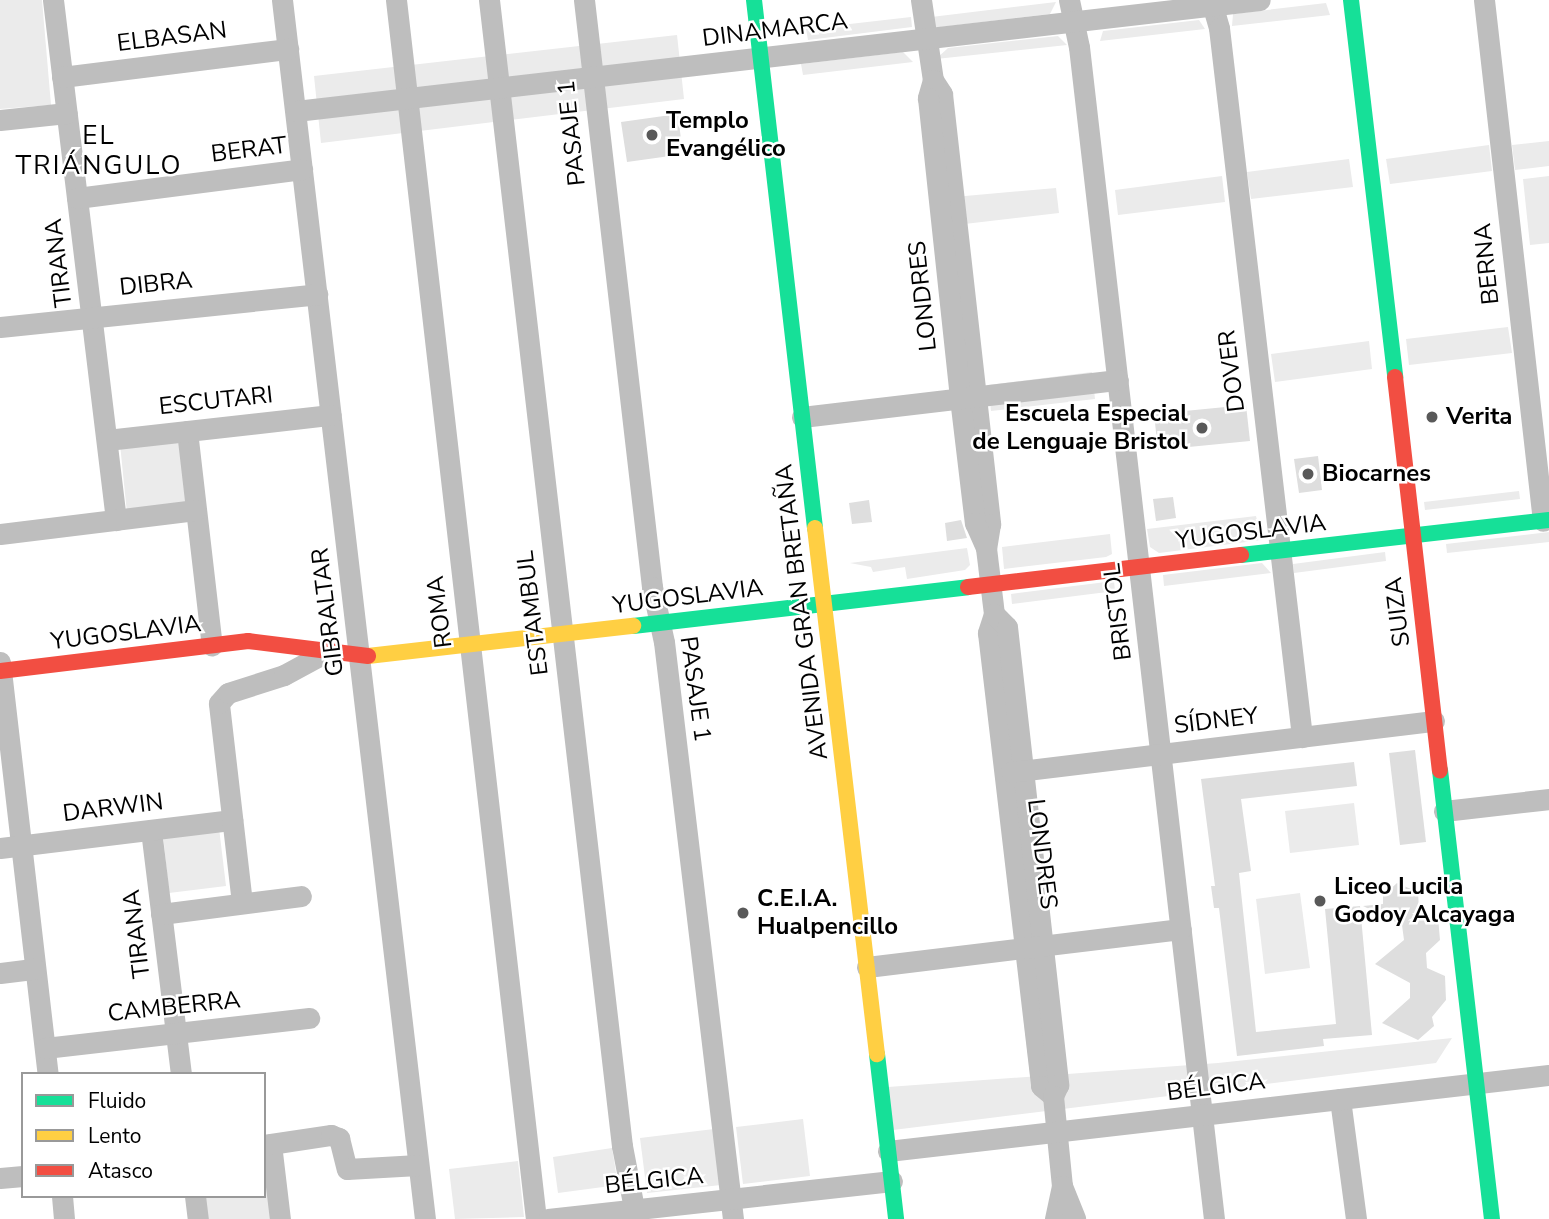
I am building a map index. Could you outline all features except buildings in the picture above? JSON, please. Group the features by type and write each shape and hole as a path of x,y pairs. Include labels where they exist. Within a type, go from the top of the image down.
{"street":[{"name":"TIRANA","path":"53,0 116,520"},
{"name":"GIBRALTAR","path":"282,0 425,1219"},
{"name":"ROMA","path":"396,0 537,1219"},
{"name":"ESTAMBUL","path":"489,0 562,634 635,1214"},
{"name":"PASAJE 1","path":"584,0 731,1209"},
{"name":"AVENIDA GRAN BRETAÑA","path":"754,0 896,1219"},
{"name":"LONDRES","path":"921,0 933,80 928,98 968,398 975,523 986,548 994,614 988,633 1015,771 1035,947 1041,1086 1053,1096 1062,1186 1074,1219"},
{"name":"BRISTOL","path":"1069,0 1074,22 1118,380 1214,1219"},
{"name":"DINAMARCA","path":"296,111 1074,22 1212,3 1259,0"},
{"name":"SUIZA","path":"1351,0 1492,1219"},
{"name":"BERNA","path":"1484,0 1546,521"},
{"name":"DOVER","path":"1212,3 1219,28 1301,737"},
{"name":"ELBASAN","path":"62,77 288,49"},
{"path":"0,120 67,113"},
{"name":"BERAT","path":"77,198 302,169"},
{"name":"DIBRA","path":"0,327 317,294"},
{"path":"802,417 1118,380"},
{"name":"ESCUTARI","path":"107,440 331,415"},
{"path":"187,431 212,646"},
{"path":"0,534 196,510"},
{"name":"YUGOSLAVIA","path":"0,668 265,641 321,655 360,657 1546,521"},
{"path":"242,904 219,708 228,693 284,675 321,655"},
{"path":"0,668 11,847 36,969 48,1072"},
{"name":"SÍDNEY","path":"1015,771 1434,721"},
{"path":"1444,811 1549,799"},
{"name":"DARWIN","path":"11,847 232,820"},
{"name":"TIRANA","path":"151,830 181,1072"},
{"path":"161,914 301,896"},
{"path":"867,967 1181,929"},
{"path":"0,973 36,969"},
{"name":"CAMBERRA","path":"45,1048 309,1018"},
{"name":"BÉLGICA","path":"888,1151 1549,1075"},
{"path":"1340,1099 1356,1219"},
{"path":"280,1219 267,1145 331,1135 339,1138 347,1169 418,1165"},
{"path":"0,1178 21,1175"},
{"name":"BÉLGICA","path":"548,1219 731,1209 892,1181"},
{"name":"LONDRES","path":"1055,1219 1062,1186"},
{"path":"62,1198 64,1219"},
{"path":"195,1198 198,1219"}],"shaded area":[{"path":"0,0 42,0 51,105 0,109"},
{"path":"1056,2 1050,14 932,28 923,18"},
{"path":"1326,3 1330,15 1232,26 1233,14"},
{"path":"911,17 912,27 808,40 806,29"},
{"path":"1199,20 1205,29 1100,41 1103,31"},
{"path":"677,35 684,99 321,143 314,76"},
{"path":"1058,36 1067,45 936,59 948,48"},
{"path":"903,52 913,62 803,75 801,64"},
{"path":"1549,141 1549,166 1515,170 1512,145"},
{"path":"1489,145 1492,171 1390,184 1386,159"},
{"path":"1349,159 1353,187 1251,199 1247,172"},
{"path":"1222,176 1225,202 1118,215 1115,190"},
{"path":"1549,176 1549,243 1530,245 1523,179"},
{"path":"1056,188 1059,213 956,225 954,197"},
{"path":"1508,327 1512,353 1409,365 1406,339"},
{"path":"1369,341 1372,369 1275,382 1271,354"},
{"path":"1092,372 1095,399 991,411 988,385"},
{"path":"182,437 189,506 127,513 120,444"},
{"path":"1519,491 1520,499 1425,510 1424,502"},
{"path":"1256,516 1262,540 1159,553 1150,547 1147,529"},
{"path":"1549,532 1549,542 1447,553 1446,544"},
{"path":"1110,534 1112,554 1106,557 1004,569 1002,547"},
{"path":"967,548 970,565 965,570 907,579 905,567 873,572 871,567 850,563"},
{"path":"1385,552 1386,561 1294,573 1293,564"},
{"path":"1262,563 1271,573 1164,586 1163,575"},
{"path":"1114,581 1115,591 1012,604 1011,594"},
{"path":"1354,803 1359,845 1290,853 1285,811"},
{"path":"219,828 226,886 169,893 163,834"},
{"path":"1300,893 1310,968 1265,974 1256,899"},
{"path":"1452,1038 1436,1063 893,1130 888,1087 1218,1063"},
{"path":"803,1119 810,1176 743,1184 736,1127"},
{"path":"714,1129 721,1185 647,1193 640,1138"},
{"path":"612,1148 618,1185 558,1193 553,1157"},
{"path":"518,1161 524,1217 455,1219 449,1169"},
{"path":"266,1165 275,1219 204,1219 202,1198 266,1198"}],"traffic: fast":[{"path":"754,0 815,528"},
{"path":"1351,0 1395,377"},
{"path":"1241,555 1549,520"},
{"path":"633,626 968,587"},
{"path":"1440,770 1492,1219"},
{"path":"877,1054 896,1219"}],"traffic: slow":[{"path":"815,528 877,1054"},
{"path":"368,656 633,626"}],"traffic: jam":[{"path":"1395,377 1440,770"},
{"path":"968,587 1241,555"},
{"path":"0,671 248,641 368,656"}],"place":[{"name":"Templo Evangélico","path":"652,135"},
{"name":"Verita","path":"1432,417"},
{"name":"Escuela Especial de Lenguaje Bristol","path":"1202,428"},
{"name":"Biocarnes","path":"1308,474"},
{"name":"Liceo Lucila Godoy Alcayaga","path":"1320,901"},
{"name":"C.E.I.A. Hualpencillo","path":"743,913"}],"district":[{"name":"EL TRIÁNGULO","path":"99,151"}]}
